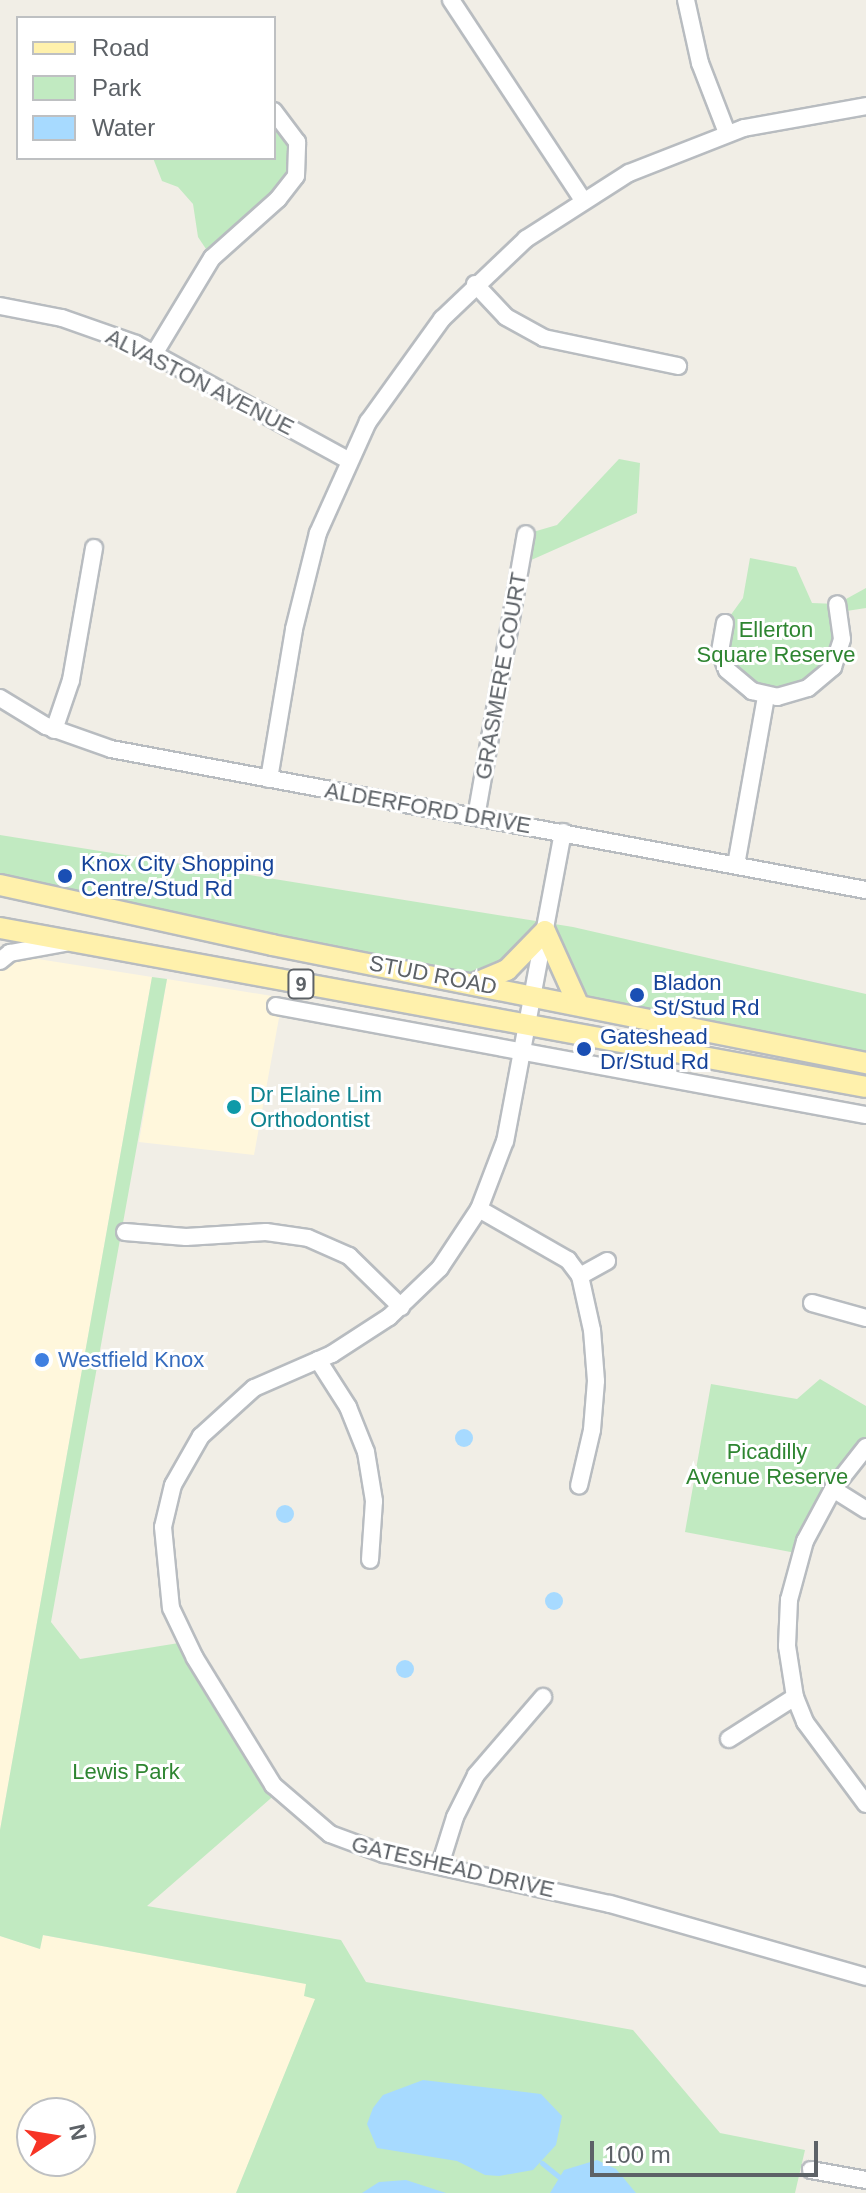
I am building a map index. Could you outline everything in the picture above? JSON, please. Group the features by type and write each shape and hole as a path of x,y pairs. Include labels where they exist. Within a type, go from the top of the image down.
{"main road":[{"name":"STUD ROAD","path":"0,885 272,945 577,1002 866,1063"},
{"name":"STUD ROAD","path":"0,928 866,1087"},
{"path":"476,983 507,970 545,931 577,1002"}],"street":[{"path":"451,0 582,199"},
{"path":"686,0 700,63 727,133"},
{"path":"269,779 305,578 348,460 410,358 475,284 526,239 582,199 649,163 727,133 866,106"},
{"path":"154,354 203,269 296,176 297,142 276,114"},
{"path":"475,284 506,317 544,338 678,366"},
{"name":"ALVASTON AVENUE","path":"0,306 90,326 154,354 348,460"},
{"name":"GRASMERE COURT","path":"476,817 526,534"},
{"path":"54,730 71,680 94,548"},
{"path":"725,623 719,642 722,662 742,684 766,696 799,692 833,667 842,639 837,604"},
{"path":"736,865 766,696"},
{"name":"ALDERFORD DRIVE","path":"0,698 54,730 111,749 866,890"},
{"name":"GATESHEAD DRIVE","path":"563,832 505,1141 479,1209 440,1268 401,1307 318,1360 242,1396 213,1421 190,1452 173,1485 163,1527 166,1590 195,1658 287,1802 341,1840 610,1904 866,1977"},
{"path":"0,961 10,953 74,941"},
{"path":"276,1006 866,1115"},
{"path":"479,1209 568,1260 580,1276 592,1330 596,1381 589,1449 579,1486"},
{"path":"125,1232 186,1237 266,1232 308,1238 349,1256 401,1307"},
{"path":"580,1276 607,1261"},
{"path":"812,1303 866,1318"},
{"path":"318,1360 348,1407 366,1452 374,1501 370,1560"},
{"path":"866,1447 833,1489 805,1541 789,1600 787,1646 795,1697 824,1753 866,1804"},
{"path":"833,1489 866,1510"},
{"path":"440,1865 455,1817 476,1775 543,1697"},
{"path":"729,1739 795,1697"},
{"path":"811,2170 866,2180"}],"shaded area":[{"name":"Westfield Knox","path":"0,953 152,977 0,1830"},
{"path":"167,979 278,997 276,1006 281,1007 254,1155 139,1142"},
{"path":"42,1935 307,1984 316,1998 236,2193 0,2193 0,1936 40,1949"}],"green space":[{"path":"276,113 285,121 296,176 212,258 198,237 193,204 178,187 162,181 154,160 276,160"},
{"path":"619,459 640,463 637,513 520,565 526,534 557,525"},
{"name":"Ellerton Square Reserve","path":"750,558 796,567 812,603 837,604 866,588 866,608 840,612 833,667 777,697 727,670 725,623 743,598"},
{"path":"0,835 573,927 866,994 866,1062 577,1002 545,931 476,983 0,885"},
{"name":"Lewis Park","path":"152,977 167,979 51,1622 80,1659 185,1642 278,1792 147,1906 341,1940 366,1982 633,2030 720,2133 805,2150 795,2193 236,2193 315,1999 304,1996 306,1984 43,1935 40,1949 0,1936 0,1830"},
{"name":"Picadilly Avenue Reserve","path":"820,1379 866,1406 866,1447 801,1554 685,1532 711,1384 797,1399"}],"water":[{"path":"460,1429 468,1429 473,1438 471,1445 460,1447 455,1442 455,1434"},
{"path":"285,1505 292,1507 292,1521 285,1523 278,1521 276,1514 278,1507"},
{"path":"554,1592 563,1601 554,1610 545,1601"},
{"path":"401,1660 409,1660 414,1669 412,1676 401,1678 396,1673 396,1665"},
{"path":"423,2080 541,2094 562,2116 556,2145 533,2170 499,2176 485,2175 457,2161 377,2148 367,2124 373,2108 383,2095"},
{"path":"597,2160 616,2169 636,2193 550,2193 564,2170"},
{"path":"406,2180 446,2193 362,2193 379,2182"}],"waterway":[{"path":"542,2163 558,2176"}],"place":[{"name":"Knox City Shopping Centre/Stud Rd","path":"65,876"},
{"name":"Bladon St/Stud Rd","path":"637,995"},
{"name":"Gateshead Dr/Stud Rd","path":"584,1049"},
{"name":"Dr Elaine Lim Orthodontist","path":"234,1107"},
{"name":"Westfield Knox","path":"42,1360"}]}
